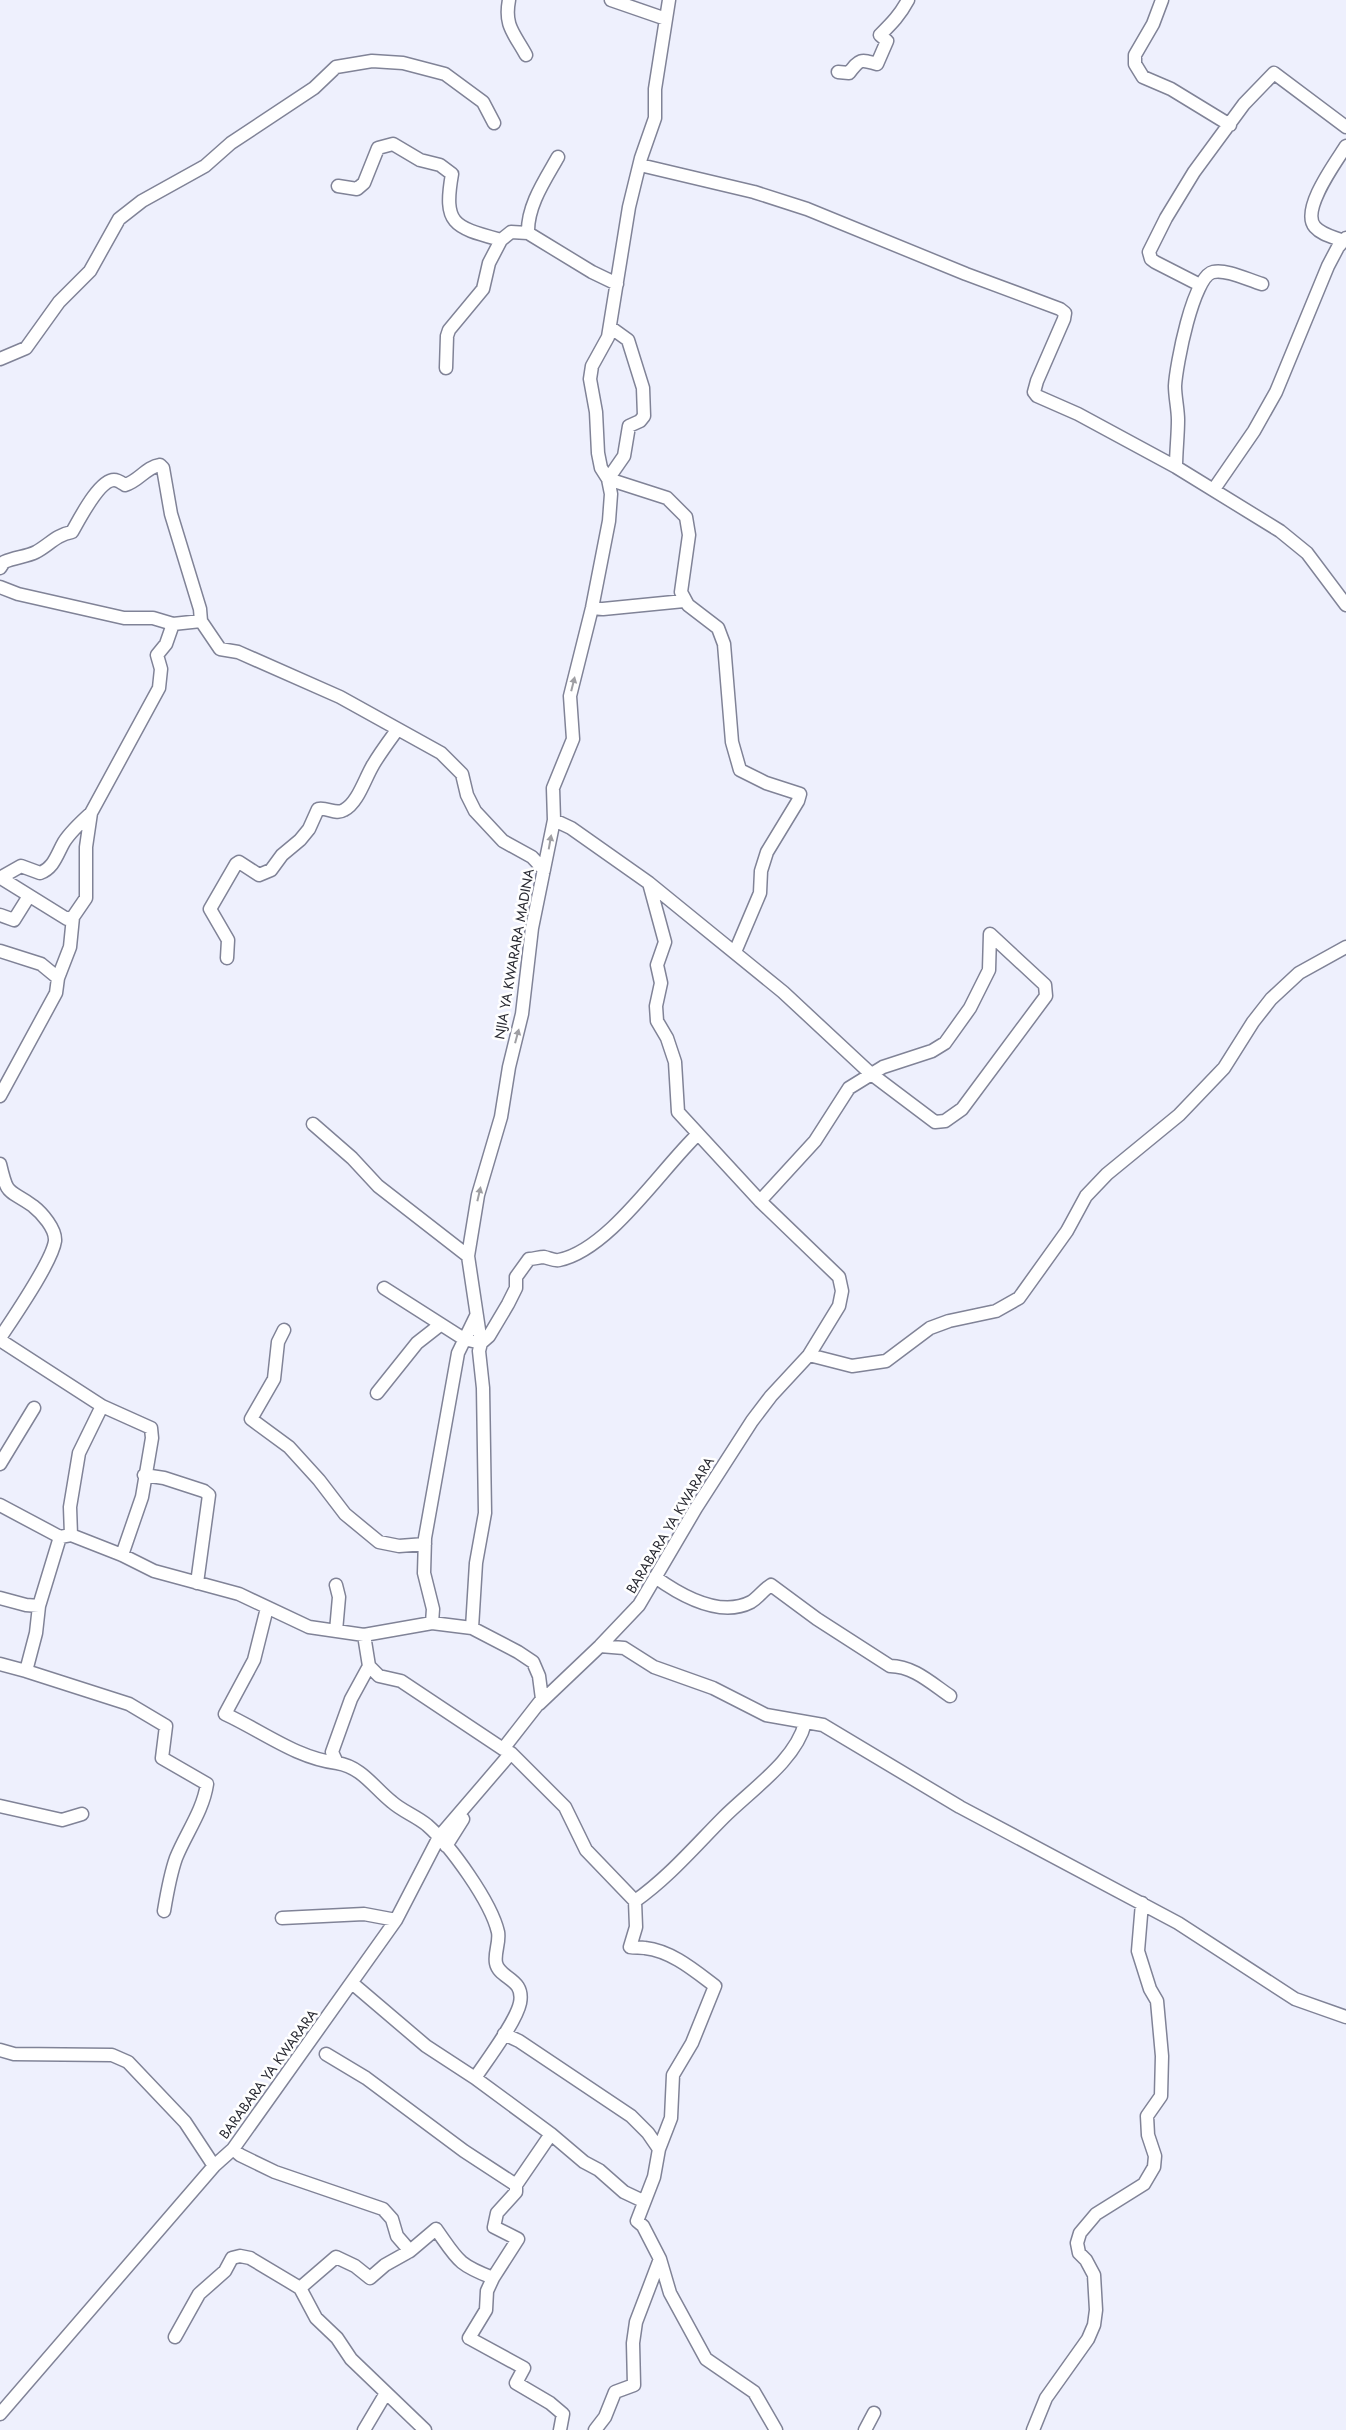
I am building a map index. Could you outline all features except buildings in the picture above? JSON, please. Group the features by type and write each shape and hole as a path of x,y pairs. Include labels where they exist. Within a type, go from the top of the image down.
{"street":[{"path":"509,0 506,15 508,24 526,55"},
{"path":"611,0 666,19"},
{"name":"NJIA YA KWARARA MADINA","path":"468,1256 478,1196 502,1117 508,1067 522,1014 532,928 554,820 553,788 573,738 570,696 592,608 609,521 610,494 608,479 601,468 598,453 596,412 590,378 592,366 608,337 629,206 655,118 656,89 669,0"},
{"path":"838,72 849,73 858,61 863,60 877,64 887,41 880,35 890,24 897,20 908,0"},
{"path":"1162,0 1153,24 1135,55 1138,71 1143,77 1171,89 1230,125"},
{"path":"0,359 26,348 59,302 90,271 119,219 142,201 205,166 231,143 314,88 336,68 372,61 403,63 445,74 483,102 494,123"},
{"path":"1200,285 1155,262 1151,259 1149,252 1166,218 1194,172 1250,98 1274,73 1346,126"},
{"path":"338,186 357,189 364,183 378,148 393,144 420,160 440,165 452,174 448,210 453,220 471,231 501,240"},
{"path":"1214,489 1254,431 1276,392 1328,266 1344,240 1316,228 1311,222 1310,213 1321,187 1346,146"},
{"path":"528,233 527,222 532,208 558,158"},
{"path":"640,165 754,192 807,209 966,274 1060,308 1065,314 1064,319 1037,381 1034,392 1037,396 1095,423 1176,467 1214,489 1299,545 1317,565 1346,605"},
{"path":"446,368 447,336 449,330 483,289 489,263 501,240 511,232 528,233 577,264 617,284"},
{"path":"1176,467 1178,420 1175,386 1189,314 1200,285 1213,272 1224,272 1262,284"},
{"path":"610,327 628,340 643,388 644,416 640,421 629,426 624,454 608,479 667,498 686,517 689,535 681,592 684,601 718,628 724,644 732,742 740,770 766,784 800,794 798,801 767,852 761,871 760,893 734,952"},
{"path":"0,568 4,562 26,556 43,548 57,536 72,532 97,491 109,481 115,480 125,485 134,482 152,466 160,465 163,468 171,514 200,608 201,621 220,649 238,652 340,698 441,753 462,774 467,794 475,811 503,841 532,857 544,870"},
{"path":"0,587 18,594 124,618 153,618 173,624 201,621"},
{"path":"592,608 609,609 684,601"},
{"path":"73,917 67,919 0,878 21,866 40,873 48,870 64,842 91,813 158,688 161,669 157,655 166,644 173,624"},
{"path":"227,958 228,940 210,909 236,864 239,862 259,875 271,870 282,855 304,834 318,809 324,808 337,812 345,810 355,797 373,764 397,730"},
{"path":"0,1096 4,1077 24,1055 56,993 58,978 70,946 73,917 86,898 86,847 91,813"},
{"path":"554,820 572,828 649,883 783,992 870,1073 935,1122 945,1121 962,1109 1046,996 1045,984 990,934 989,970 970,1008 945,1043 932,1051 870,1073 848,1088 815,1141 760,1201"},
{"name":"BARABARA YA KWARARA","path":"0,2414 214,2166 233,2149 396,1920 443,1842 542,1699 600,1646 639,1605 696,1508 752,1421 770,1396 809,1355 839,1306 842,1291 839,1277 760,1201 678,1112 675,1062 667,1038 657,1021 656,1006 661,984 657,965 666,942 649,883"},
{"path":"0,915 14,920 29,896"},
{"path":"809,1355 852,1366 886,1361 930,1328 948,1321 996,1311 1019,1298 1067,1231 1086,1196 1107,1174 1179,1114 1224,1068 1271,999 1299,972 1346,948"},
{"path":"0,951 41,964 58,978"},
{"path":"313,1124 352,1158 385,1192 468,1256 481,1343 479,1351 483,1388 485,1513 476,1563 472,1628"},
{"path":"481,1343 489,1336 508,1304 516,1288 516,1277 529,1259 542,1257 558,1260 578,1252 595,1242 623,1216 698,1134"},
{"path":"0,1164 2,1182 10,1194 34,1207 50,1224 55,1240 50,1256 0,1339 102,1406 151,1428 152,1438 144,1475 142,1497 122,1554"},
{"path":"384,1288 464,1339 481,1343"},
{"path":"432,1623 433,1609 424,1573 424,1544 458,1353 476,1316"},
{"path":"377,1393 417,1343 440,1325"},
{"path":"284,1330 278,1342 274,1379 251,1419 289,1447 319,1480 345,1514 379,1542 398,1546 424,1544"},
{"path":"26,1671 36,1633 39,1606 65,1536 79,1453 102,1406"},
{"path":"0,1464 34,1408"},
{"path":"144,1475 164,1478 204,1491 209,1495 197,1583"},
{"path":"0,1505 65,1536 122,1554 154,1571 239,1594 309,1627 364,1635 432,1623 472,1628 518,1652 532,1662 539,1676 542,1699"},
{"path":"655,1577 696,1600 728,1609 749,1603 760,1596 771,1584 817,1619 890,1666 901,1666 919,1674 950,1696"},
{"path":"336,1585 339,1597 336,1631"},
{"path":"0,1598 26,1605 39,1606"},
{"path":"267,1608 254,1660 225,1714 255,1728 291,1750 319,1761 346,1765 371,1780 392,1802 426,1824 465,1869 485,1902 498,1933 496,1964 513,1979 520,1990 520,2004 504,2034 475,2078"},
{"path":"364,1635 369,1666 379,1676 401,1681 507,1751 565,1807 586,1850 635,1901 636,1927 630,1947 646,1948 667,1955 690,1967 715,1986 692,2043 673,2075 671,2118 659,2148 654,2177 636,2220 643,2226 660,2259 670,2293 706,2359 754,2392 776,2430"},
{"path":"600,1646 624,1648 654,1667 713,1688 766,1715 823,1725 960,1807 1142,1903 1207,1941 1295,1999 1346,2017"},
{"path":"0,1664 114,1698 142,1711 166,1726 162,1758 207,1784 202,1805 176,1858 167,1888 164,1911"},
{"path":"337,1764 332,1752 351,1699 369,1666"},
{"path":"635,1901 656,1886 724,1817 789,1756 799,1741 805,1723"},
{"path":"0,1806 62,1820 82,1814"},
{"path":"1034,2430 1046,2398 1088,2339 1094,2325 1096,2310 1094,2275 1086,2260 1079,2253 1076,2244 1080,2233 1096,2214 1144,2184 1154,2168 1155,2156 1148,2135 1147,2116 1161,2096 1162,2056 1157,2001 1150,1989 1138,1951 1142,1903"},
{"path":"282,1918 364,1914 396,1920"},
{"path":"352,1983 426,2046 475,2078 551,2134 584,2162 599,2170 624,2192 643,2201"},
{"path":"504,2034 519,2041 630,2116 648,2133 659,2148"},
{"path":"0,2050 14,2054 112,2056 128,2062 185,2122 214,2166"},
{"path":"326,2054 366,2078 464,2151 516,2185"},
{"path":"551,2134 516,2185 516,2192 497,2212 494,2227 518,2239 493,2278 487,2291 486,2310 469,2338 524,2368 516,2384 550,2403 563,2414 560,2430"},
{"path":"233,2149 240,2156 274,2172 298,2178 382,2209 392,2219 397,2236 410,2251"},
{"path":"300,2288 336,2257 355,2266 370,2278 385,2265 410,2251 436,2229 455,2257 466,2267 493,2278"},
{"path":"176,2337 199,2294 224,2271 232,2258 240,2256 250,2258 300,2288 316,2318 337,2338 351,2359 425,2430"},
{"path":"595,2430 605,2417 615,2392 634,2385 633,2343 636,2322 660,2259"},
{"path":"364,2430 386,2393"},
{"path":"865,2430 874,2413"}]}
